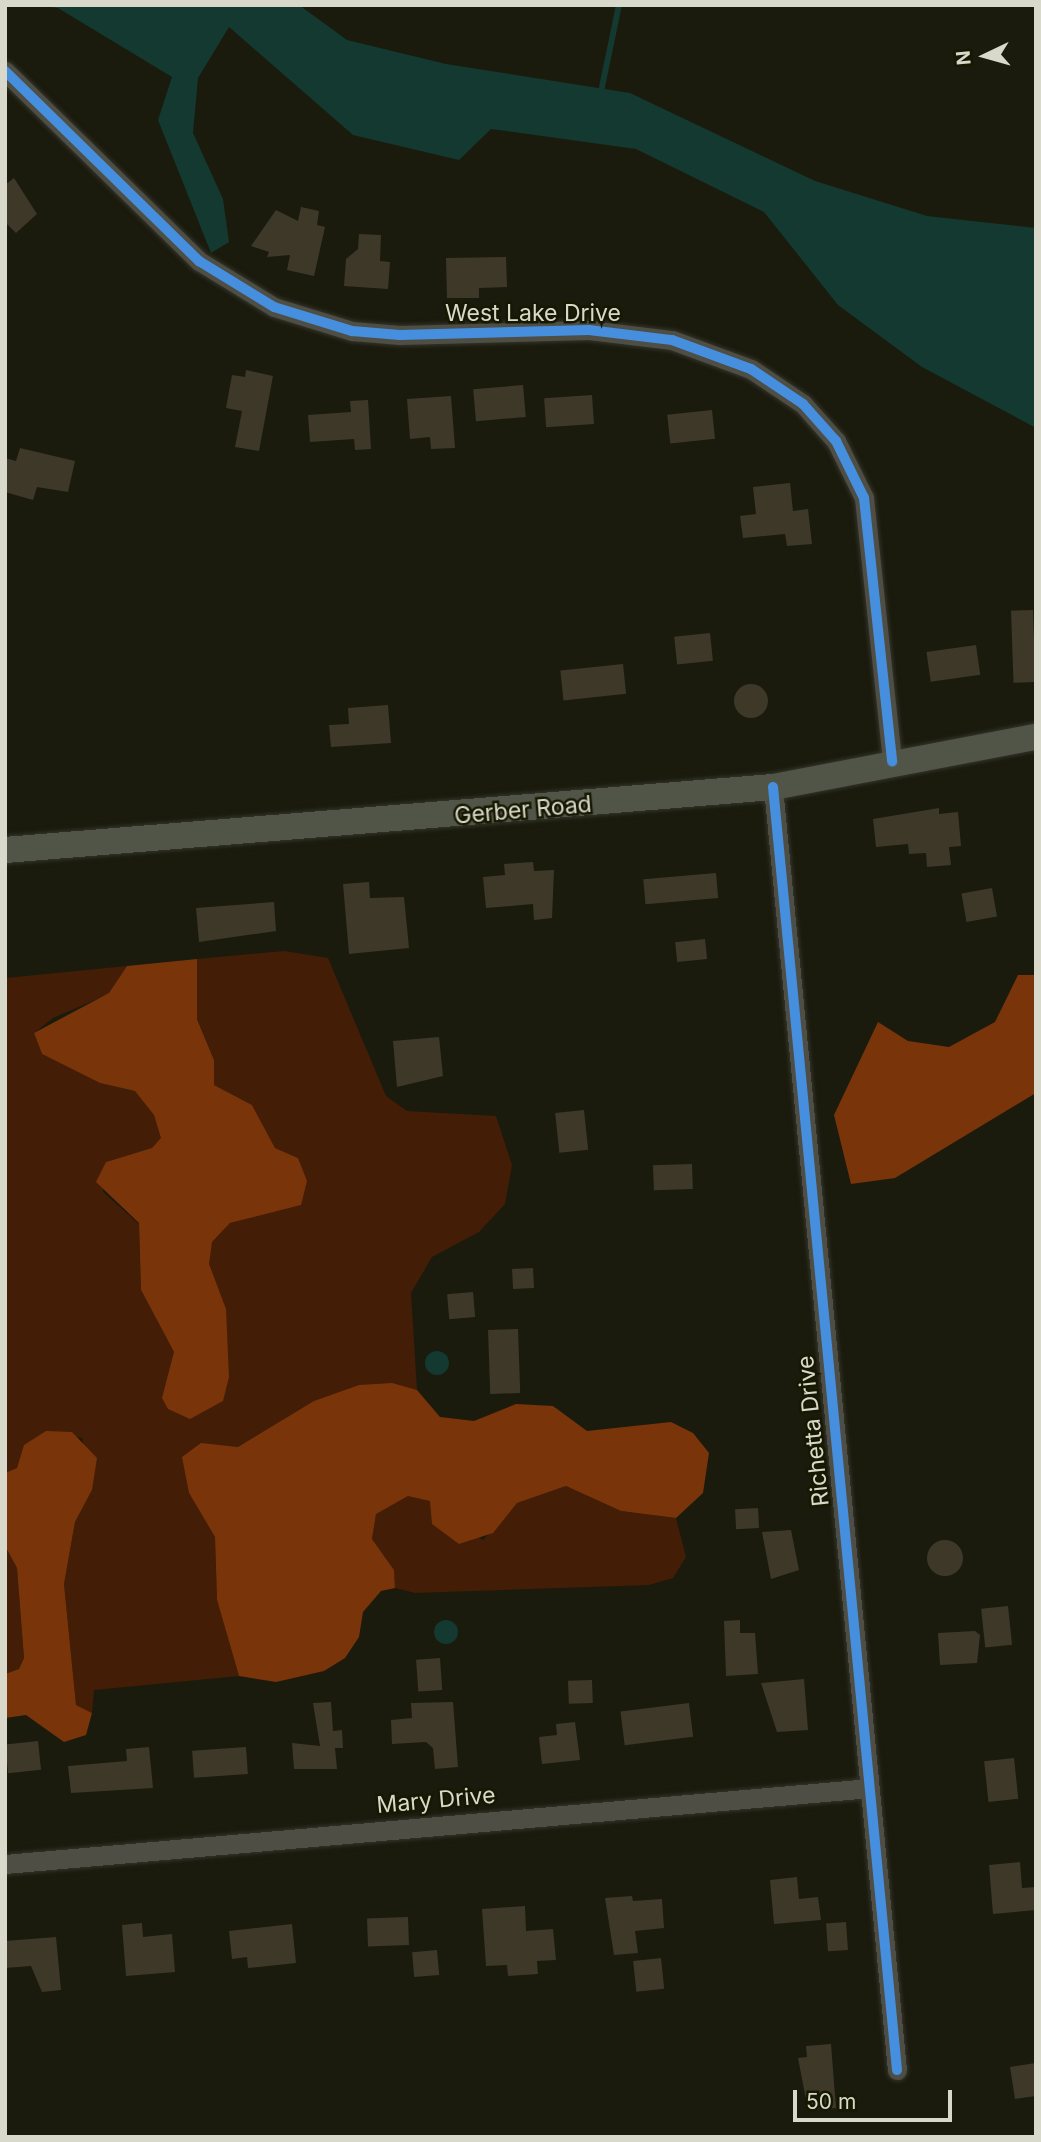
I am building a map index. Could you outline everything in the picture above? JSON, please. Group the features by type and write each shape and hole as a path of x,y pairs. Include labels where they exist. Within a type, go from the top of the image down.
{"street":[{"name":"West Lake Drive","path":"5,71 199,261 274,307 352,331 400,335 589,330 672,340 751,369 803,404 836,441 864,498 892,762"},
{"name":"Gerber Road","path":"5,850 773,787 892,762 1036,737"},
{"name":"Richetta Drive","path":"773,787 897,2070"},
{"name":"Mary Drive","path":"5,1864 870,1788"}],"shaded area":[{"path":"284,951 328,958 386,1096 407,1111 496,1116 512,1165 505,1204 479,1232 432,1257 411,1293 417,1390 359,1385 314,1402 238,1447 201,1444 189,1493 215,1537 217,1600 239,1676 94,1690 92,1713 76,1705 64,1584 75,1522 92,1490 82,1438 46,1431 17,1468 5,1473 5,978 127,966 109,994 53,1018 34,1033 42,1054 100,1083 136,1091 154,1115 162,1138 153,1148 106,1162 103,1192 139,1224 141,1290 174,1352 173,1377 165,1386 168,1409 212,1242 230,1223 301,1205 298,1158 275,1148 252,1105 214,1085 214,1060 197,1018 197,959"},
{"path":"197,959 197,1019 214,1060 214,1085 252,1105 275,1148 298,1158 307,1181 301,1205 230,1223 212,1242 209,1264 226,1309 229,1377 223,1401 190,1419 168,1409 162,1398 174,1352 141,1290 139,1223 96,1182 106,1162 152,1148 161,1138 154,1115 135,1091 100,1083 42,1054 34,1033 109,993 127,966"},
{"path":"1018,975 1036,975 1036,1093 895,1178 851,1184 834,1115 878,1022 908,1041 949,1047 995,1022"},
{"path":"392,1383 417,1390 440,1417 474,1421 516,1404 553,1406 587,1431 671,1422 693,1433 709,1453 703,1493 676,1518 621,1511 566,1486 517,1503 493,1533 459,1544 432,1524 430,1501 408,1496 376,1514 372,1539 394,1570 395,1588 381,1591 363,1612 359,1637 345,1658 324,1671 276,1682 239,1676 217,1600 215,1537 189,1493 182,1457 201,1443 238,1447 314,1401 359,1385"},
{"path":"46,1431 72,1432 97,1458 92,1490 75,1522 64,1584 76,1705 92,1713 86,1735 64,1742 26,1715 5,1718 5,1674 19,1669 24,1658 17,1568 5,1546 5,1473 17,1468 24,1445"},
{"path":"566,1486 621,1511 676,1518 686,1557 673,1578 649,1585 415,1593 395,1588 394,1570 372,1539 376,1513 408,1496 420,1494 483,1540 517,1503"},
{"path":"5,1546 17,1568 24,1658 19,1669 5,1674"}],"water":[{"path":"35,5 299,5 347,40 446,64 630,93 815,181 927,216 1036,228 1036,428 922,367 838,305 764,212 636,149 491,129 459,160 353,135 229,27 198,78 193,133 223,199 229,242 211,253 158,120 172,77 58,8"},
{"path":"437,1351 445,1355 449,1363 445,1371 437,1375 429,1371 425,1363 429,1355"},
{"path":"446,1620 457,1627 458,1632 451,1643 446,1644 435,1637 434,1632 441,1621"}],"building":[{"path":"14,178 37,214 16,233 5,222 5,185"},
{"path":"301,207 319,211 317,225 325,227 314,276 287,270 290,255 267,257 269,252 251,246 276,210 298,221"},
{"path":"359,234 381,235 380,261 390,262 388,289 344,286 346,259 358,249"},
{"path":"506,257 507,287 479,288 479,298 447,298 446,258"},
{"path":"246,370 273,376 259,451 235,447 242,411 226,408 232,375 245,377"},
{"path":"523,385 526,417 476,421 473,389"},
{"path":"592,395 594,424 546,427 544,398"},
{"path":"451,396 455,448 431,449 430,437 410,439 407,399"},
{"path":"368,400 371,449 355,450 354,439 310,442 308,415 351,412 350,401"},
{"path":"712,410 715,439 670,444 667,415"},
{"path":"20,448 75,461 68,492 37,487 33,500 5,492 5,458 16,461"},
{"path":"790,483 793,511 808,509 812,544 787,546 785,534 743,538 740,516 756,514 753,487"},
{"path":"1033,610 1036,682 1014,683 1011,611"},
{"path":"710,633 713,661 677,665 674,637"},
{"path":"976,645 980,675 931,682 926,652"},
{"path":"623,664 626,694 563,700 560,671"},
{"path":"751,684 763,689 768,701 763,713 751,718 739,713 734,701 739,689"},
{"path":"388,705 391,743 331,747 329,725 349,724 348,708"},
{"path":"939,808 939,814 958,812 961,846 949,847 951,865 927,867 926,853 909,854 908,844 876,847 873,819"},
{"path":"533,862 534,871 554,870 552,918 534,920 533,904 486,908 483,877 505,875 504,864"},
{"path":"716,873 718,898 645,904 643,879"},
{"path":"369,882 370,898 404,897 409,948 349,954 343,884"},
{"path":"992,888 997,917 967,922 961,893"},
{"path":"274,902 276,931 199,942 196,908"},
{"path":"705,939 707,959 677,962 675,942"},
{"path":"439,1037 443,1076 397,1087 393,1041"},
{"path":"584,1110 588,1150 559,1153 555,1113"},
{"path":"692,1164 693,1189 654,1190 653,1165"},
{"path":"533,1268 534,1288 513,1289 512,1269"},
{"path":"473,1292 475,1317 449,1319 447,1294"},
{"path":"518,1329 520,1393 490,1394 488,1330"},
{"path":"758,1508 759,1528 736,1529 735,1509"},
{"path":"791,1530 799,1570 771,1579 762,1532"},
{"path":"945,1540 958,1545 963,1558 958,1571 945,1576 932,1571 927,1558 932,1545"},
{"path":"1008,1606 1012,1645 985,1648 981,1609"},
{"path":"740,1620 740,1633 755,1633 758,1674 726,1676 724,1621"},
{"path":"975,1631 980,1635 977,1663 940,1665 938,1633"},
{"path":"440,1658 442,1690 418,1692 416,1660"},
{"path":"804,1679 808,1730 777,1732 761,1683"},
{"path":"592,1680 593,1703 569,1704 568,1681"},
{"path":"331,1702 333,1731 342,1730 343,1748 335,1748 337,1769 294,1769 292,1743 320,1746 313,1703"},
{"path":"453,1702 458,1767 435,1769 433,1748 426,1742 392,1744 391,1720 412,1718 411,1703"},
{"path":"689,1703 693,1737 625,1745 621,1711"},
{"path":"575,1722 580,1760 542,1764 539,1737 557,1735 556,1724"},
{"path":"38,1741 41,1770 8,1773 5,1744"},
{"path":"149,1747 153,1788 71,1793 68,1766 127,1761 126,1749"},
{"path":"246,1747 248,1774 194,1778 192,1751"},
{"path":"1014,1758 1018,1799 988,1802 984,1761"},
{"path":"1020,1862 1022,1888 1036,1887 1036,1910 993,1914 989,1865"},
{"path":"797,1877 799,1899 818,1897 821,1920 774,1924 770,1880"},
{"path":"632,1896 633,1901 662,1899 664,1928 635,1931 638,1953 614,1955 605,1898"},
{"path":"525,1906 526,1931 553,1929 556,1960 537,1961 538,1974 508,1976 507,1965 486,1966 482,1909"},
{"path":"408,1917 409,1945 368,1946 367,1918"},
{"path":"846,1922 848,1950 828,1951 826,1923"},
{"path":"142,1923 143,1937 172,1934 175,1972 126,1976 122,1925"},
{"path":"292,1924 296,1963 248,1968 247,1957 232,1959 229,1931"},
{"path":"56,1937 61,1990 42,1992 31,1966 5,1968 5,1941"},
{"path":"437,1950 439,1975 414,1977 412,1952"},
{"path":"661,1958 664,1989 636,1992 633,1961"},
{"path":"831,2044 836,2108 808,2110 798,2058 807,2057 806,2046"},
{"path":"1036,2063 1036,2096 1015,2099 1010,2067"}],"waterway":[{"path":"602,87 619,5"}],"cycle path":[{"path":"5,71 199,261 274,307 352,331 400,335 589,330 672,340 751,369 803,404 836,441 864,498 892,762"},
{"path":"773,787 897,2070"}]}
